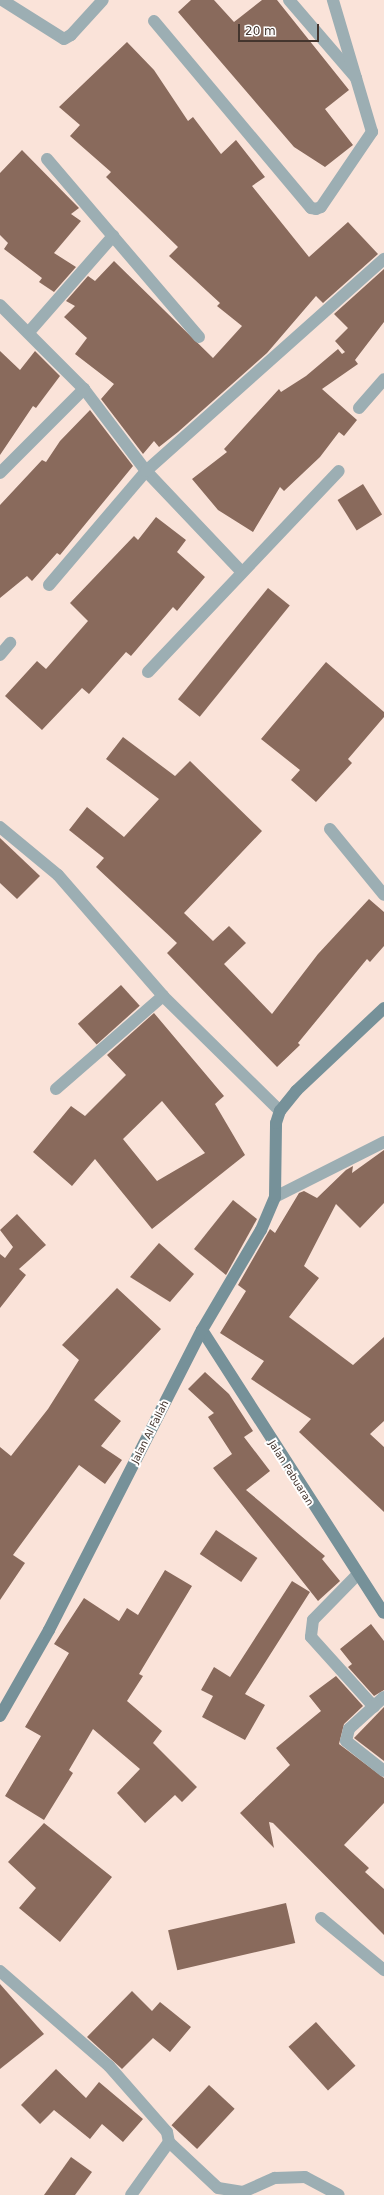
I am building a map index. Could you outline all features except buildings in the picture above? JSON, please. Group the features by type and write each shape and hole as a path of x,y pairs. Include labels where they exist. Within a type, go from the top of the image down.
{"street":[{"path":"2,0 64,38 71,35 102,0"},
{"path":"289,0 360,83"},
{"path":"154,21 313,209 321,207 372,132 360,83 333,0"},
{"path":"47,159 199,337"},
{"path":"29,332 113,236"},
{"path":"49,585 146,470 384,259"},
{"path":"0,305 29,332 84,389 146,470 242,572"},
{"path":"359,408 384,379"},
{"path":"0,473 84,389"},
{"path":"148,672 339,471"},
{"path":"0,655 10,643"},
{"path":"0,827 58,875 163,996 280,1110 296,1091 384,1008"},
{"path":"330,829 384,894"},
{"path":"56,1089 163,996"},
{"name":"Jalan Al Fallah","path":"0,1716 49,1630 202,1330 261,1230 275,1197 278,1178 276,1141 280,1110"},
{"path":"275,1197 384,1142"},
{"name":"Jalan Pabuaran","path":"202,1330 357,1575 384,1613"},
{"path":"357,1575 313,1620 311,1637 374,1707"},
{"path":"384,1697 347,1732 346,1741 384,1771"},
{"path":"321,1918 384,1970"},
{"path":"0,1971 109,2066 165,2128 168,2142 218,2188 243,2192 275,2178 305,2177 339,2195"},
{"path":"131,2195 168,2142"}]}
